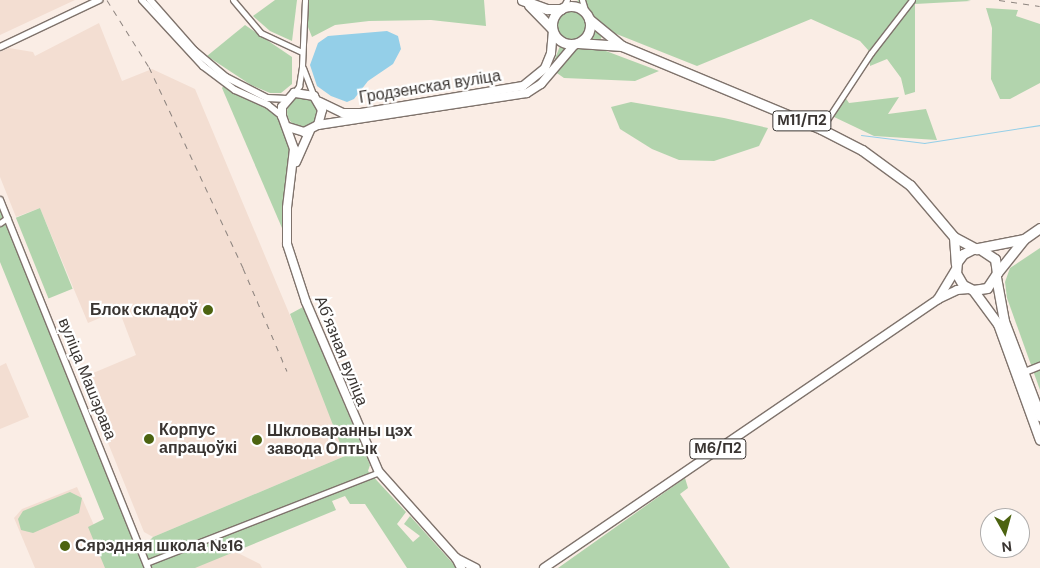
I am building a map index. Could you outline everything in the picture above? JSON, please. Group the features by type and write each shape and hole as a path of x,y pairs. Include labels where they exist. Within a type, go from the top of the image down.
{"highway":[{"name":"М11/П2","path":"525,1 561,9 576,7 622,46 821,128 891,169 910,185 954,237 995,259 1004,321 1040,440"},
{"name":"М11/П2","path":"525,1 553,30 561,42 622,46"},
{"path":"553,30 554,18 561,9"},
{"path":"576,43 588,33 588,17"},
{"path":"971,290 987,288 1024,239 1040,228"},
{"path":"954,237 956,268"},
{"path":"956,268 963,254 1024,239"},
{"name":"М11/П2","path":"956,268 958,280 971,290 998,324 1040,416"}],"main road":[{"path":"545,74 551,54 553,30"},
{"path":"545,74 576,43"},
{"name":"Гродзенская вуліца","path":"318,125 527,92 545,74"},
{"name":"Гродзенская вуліца","path":"320,102 343,113 390,109 514,88 545,74"},
{"path":"282,116 287,99 294,93 314,96 320,102 322,118 318,125"},
{"name":"Абʼязная вуліца","path":"282,116 288,127 294,149 287,208 289,256 365,447 378,472 456,558 462,568"},
{"name":"Абʼязная вуліца","path":"291,180 301,146 310,131 318,125"},
{"path":"288,127 298,132 310,131"},
{"name":"М6/П2","path":"938,299 956,268"},
{"name":"М6/П2","path":"544,568 938,299 957,290 971,290"},
{"name":"Абʼязная вуліца","path":"456,558 476,568"}],"street":[{"path":"0,46 99,0"},
{"name":"Абʼязная вуліца","path":"142,0 203,66 235,90 268,105 282,116"},
{"path":"150,0 194,50 226,77 267,98 287,99"},
{"path":"233,0 261,33 302,52"},
{"path":"294,93 299,86 302,66 304,0"},
{"path":"561,9 567,0"},
{"path":"582,0 588,17"},
{"path":"821,128 871,53 912,0"},
{"path":"302,66 314,96"},
{"name":"вуліца Машэрава","path":"0,200 147,566"},
{"path":"0,223 7,218"},
{"path":"1020,373 1040,366"},
{"path":"147,566 378,472"}],"shaded area":[{"path":"0,0 75,0 0,35"},
{"path":"99,23 122,81 152,69 195,89 315,375 345,456 153,537 144,532 83,381 86,376 136,355 119,310 88,323 40,208 16,217 0,177 0,52 9,48 33,52 35,56"},
{"path":"6,363 29,417 0,429 0,366"},
{"name":"Сярэдняя школа №16","path":"77,487 113,568 35,568 14,518 22,509"},
{"path":"231,541 236,552 260,564 262,568 171,568"}],"green space":[{"path":"275,0 297,0 292,41 270,31 253,16"},
{"path":"308,0 484,0 486,26 431,20 369,21 335,25 312,37 308,27"},
{"path":"578,0 971,1 915,4 915,92 905,95 901,78 887,59 870,66 869,51 860,41 811,19 697,66 604,29 598,48 659,71 635,81 564,78 554,71 553,64 563,38 557,32 556,23 562,13 574,11"},
{"path":"986,8 1018,10 1016,16 1040,24 1040,83 1010,99 1000,99 991,79 992,28"},
{"path":"245,25 292,57 292,84 281,93 270,93 251,85 207,56"},
{"path":"224,85 277,114 289,134 291,154 282,228 222,88"},
{"path":"302,97 313,101 317,112 313,123 302,127 291,123 287,112 291,101"},
{"path":"845,97 849,103 899,97 888,114 926,109 937,140 874,136 832,116"},
{"path":"631,102 724,118 768,128 759,146 714,161 679,160 652,149 620,129 611,107"},
{"path":"40,208 73,289 48,298 16,218"},
{"path":"0,210 144,568 105,568 88,527 104,519 0,262"},
{"path":"1040,248 1040,390 1007,298 1005,282 1010,268"},
{"path":"303,307 370,465 368,471 406,512 397,524 413,542 420,536 404,524 410,516 457,568 407,568 365,504 350,504 345,496 332,501 336,510 195,568 152,568 143,547 153,537 345,456 290,314"},
{"path":"685,478 688,488 680,494 730,568 558,568"},
{"path":"70,492 82,498 79,513 33,533 21,530 18,519 23,511"}],"water":[{"path":"387,31 398,36 401,49 393,64 368,81 354,99 347,102 331,96 317,86 310,65 318,43 328,36"}],"waterway":[{"path":"861,135 924,143 1040,125"}],"railway":[{"path":"107,0 149,67 243,268 287,371"},
{"path":"999,0 1040,6"}],"place":[{"name":"Блок складоў","path":"208,310"},
{"name":"Корпус апрацоўкі","path":"149,439"},
{"name":"Шкловаранны цэх завода Оптык","path":"257,440"},
{"name":"Сярэдняя школа №16","path":"65,546"}]}
